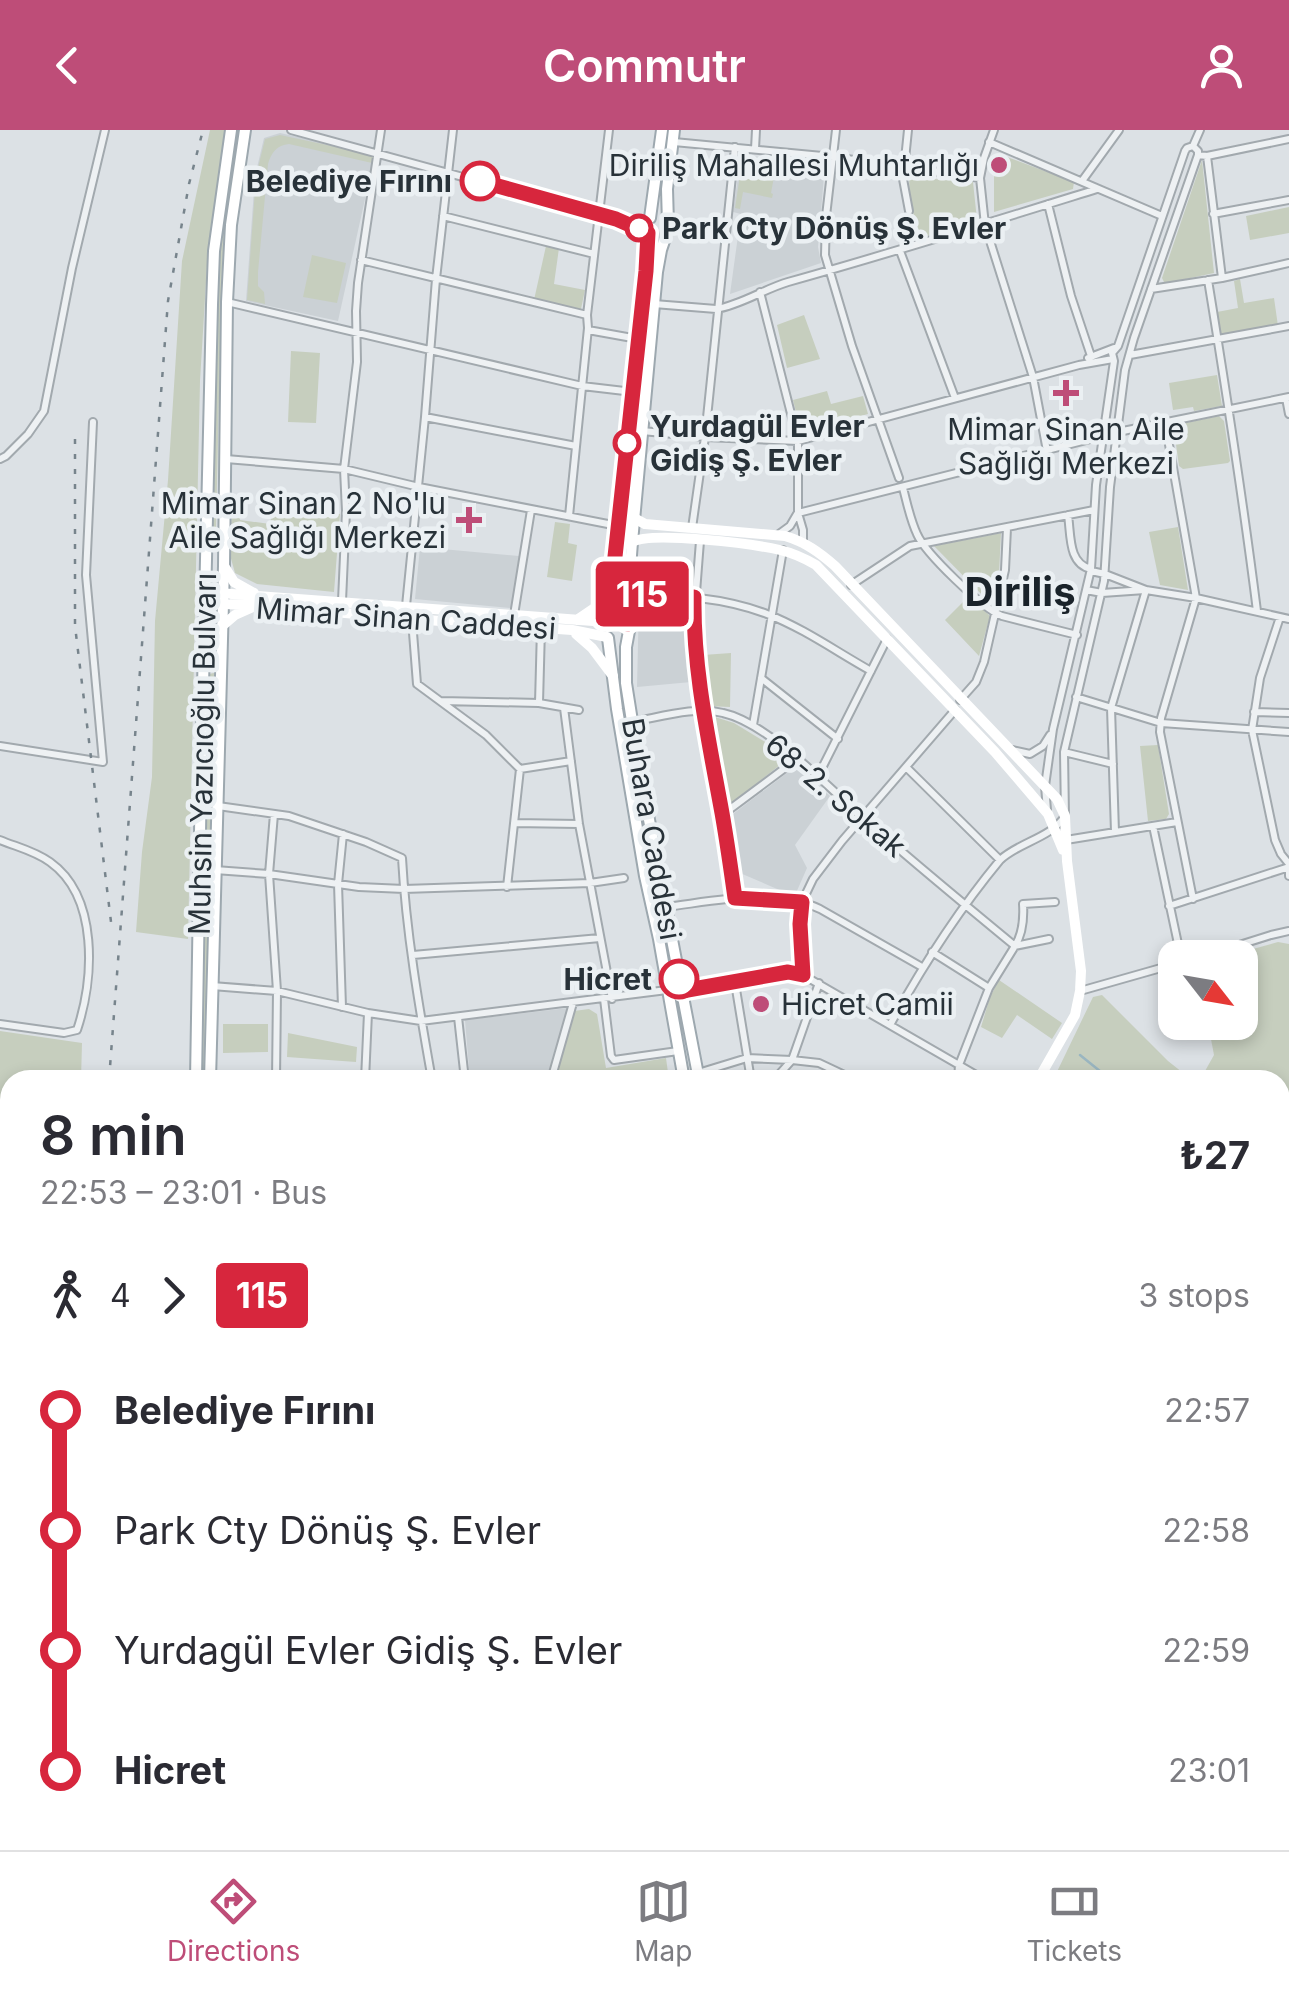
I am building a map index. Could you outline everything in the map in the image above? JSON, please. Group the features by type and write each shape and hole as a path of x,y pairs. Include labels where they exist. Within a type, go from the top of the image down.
{"main road":[{"name":"Muhsin Yazıcıoğlu Bulvarı","path":"196,1070 214,250 231,130"},
{"name":"Muhsin Yazıcıoğlu Bulvarı","path":"210,1070 228,302 231,225 245,130"},
{"path":"608,621 618,617 627,630 618,642 607,637 605,628 648,225 662,130"},
{"name":"Buhara Caddesi","path":"673,136 667,228 660,250 641,431 628,594 626,683 697,1070"},
{"path":"662,217 667,228 657,238 648,225 662,217"},
{"path":"634,518 645,524 784,536 824,556 958,704 1048,814 1068,868"},
{"path":"777,536 771,542 778,550"},
{"path":"632,542 642,538 700,541 798,555 824,573 1008,748 1057,800 1065,816 1081,971 1075,1015 1044,1070"},
{"path":"798,555 804,551 803,543"},
{"path":"221,628 258,600 234,582 224,566"},
{"path":"612,587 602,603 574,625 613,676"},
{"name":"Mimar Sinan Caddesi","path":"205,598 342,602 409,614 514,616 574,625 607,637"},
{"name":"Mimar Sinan Caddesi","path":"258,600 541,628 608,621"},
{"name":"Buhara Caddesi","path":"607,637 644,876 682,1070"}],"street":[{"path":"0,459 28,434 44,412 72,268 105,130"},
{"path":"292,130 648,225"},
{"path":"342,602 344,469 357,362 356,310 381,130"},
{"path":"453,130 436,278 409,614 416,684 486,735 520,769"},
{"path":"569,517 609,130"},
{"path":"754,149 756,130"},
{"path":"836,130 824,242 830,271 899,478"},
{"path":"908,130 903,186 909,211"},
{"path":"994,130 980,178 985,225 1033,378 1047,452"},
{"path":"1082,181 1119,130"},
{"path":"1194,146 1200,130"},
{"path":"673,136 980,178"},
{"path":"1198,155 1289,139"},
{"path":"990,142 1162,216"},
{"path":"890,1025 964,904 1000,860 1055,828 1065,816 1064,752 1102,593 1124,378 1198,155 1194,146"},
{"path":"1048,814 1045,786 1054,729 1091,570 1094,510 1113,351 1185,151 1194,146"},
{"path":"692,529 735,147"},
{"path":"1208,156 1222,278"},
{"path":"654,304 726,308 760,292 1097,189"},
{"path":"1213,214 1289,200"},
{"path":"1048,204 1090,356"},
{"path":"443,216 594,254"},
{"path":"900,251 955,398"},
{"path":"361,260 587,314"},
{"path":"1152,289 1289,264"},
{"path":"1208,280 1257,611"},
{"path":"760,292 798,440 798,513 804,530 803,543"},
{"path":"228,302 582,386 633,392"},
{"path":"641,431 798,440 1080,365 1114,360 1122,364 1130,356 1289,326"},
{"path":"1102,352 1124,329"},
{"path":"588,330 638,340"},
{"path":"1080,365 1090,356 1117,347 1126,347 1130,356"},
{"path":"777,536 798,513 1118,432 1288,398 1289,414"},
{"path":"425,416 576,446"},
{"path":"0,746 103,762 86,575 93,422"},
{"path":"1166,422 1196,598 1160,732 1193,899"},
{"path":"226,459 344,469 618,526"},
{"path":"902,488 922,543 979,602 995,613 1076,634"},
{"path":"514,616 531,510"},
{"path":"851,585 922,543 1094,510"},
{"path":"1068,514 1075,560 1080,566 1146,590 1285,618 1260,678 1252,730 1275,840 1289,870 1169,906"},
{"path":"803,975 802,902 825,863 980,674 1005,570 1008,528"},
{"path":"700,541 694,597 695,640 702,711 735,898"},
{"path":"753,725 772,616 778,550"},
{"path":"1086,590 1146,590"},
{"path":"1115,832 1111,708 1146,590"},
{"path":"628,594 694,597 772,616 870,670"},
{"path":"539,704 541,628"},
{"path":"818,776 888,637"},
{"path":"761,678 838,739"},
{"path":"1076,697 1161,723 1289,732"},
{"path":"440,701 539,704 579,710"},
{"path":"564,708 579,824 600,938 610,1056 614,1060 678,1051"},
{"name":"68-2. Sokak","path":"631,722 702,711 722,712 753,725 1015,946"},
{"path":"1254,712 1289,713"},
{"path":"1008,748 1024,754 1039,750 1054,729"},
{"path":"1064,752 1112,764"},
{"path":"722,815 796,759"},
{"path":"520,769 572,761"},
{"path":"906,767 1000,860"},
{"path":"507,886 520,769"},
{"path":"216,806 290,816 402,858 430,1070"},
{"path":"274,814 269,874 277,992 276,1070"},
{"path":"1066,840 1177,822"},
{"path":"514,823 579,824"},
{"path":"1153,826 1177,940"},
{"path":"342,1007 338,884 343,834"},
{"path":"0,840 54,864 74,887 85,915 90,947 83,1012 77,1030 64,1034 0,1024"},
{"path":"215,870 404,890 590,883 624,878"},
{"path":"666,908 735,898 802,902 922,967"},
{"path":"959,1070 989,988 1015,946 1024,918 1023,904 1055,902"},
{"path":"1253,940 1289,932"},
{"path":"413,955 600,938"},
{"path":"1015,946 1049,939"},
{"path":"932,952 989,988"},
{"path":"1080,991 1158,969"},
{"path":"682,991 788,972 803,975 968,1070"},
{"path":"734,983 749,1070"},
{"path":"783,1070 792,1060 819,983"},
{"path":"212,986 277,992 421,1021 667,990"},
{"path":"553,1070 573,1003"},
{"path":"365,1070 368,1013"},
{"path":"458,1016 464,1070"},
{"path":"714,1070 747,1058 820,1063 834,1070"}],"shaded area":[{"path":"280,133 375,154 338,321 246,301 255,176 264,138"},
{"path":"741,155 825,164 818,247 821,263 730,294 741,214 733,212"},
{"path":"420,547 519,556 511,608 415,599"},
{"path":"639,601 690,604 691,682 637,687"},
{"path":"796,766 830,796 795,845 807,868 796,893 791,895 740,873 729,817"},
{"path":"568,1008 549,1070 469,1070 465,1020"}],"green space":[{"path":"210,130 227,130 208,249 200,381 188,939 136,932 152,777 155,621 182,261"},
{"path":"234,130 239,130 226,209 216,528 212,528 219,236"},
{"path":"280,135 374,155 372,163 289,144 273,153 268,164 258,272 265,304 247,300 256,176 265,139"},
{"path":"1007,157 1074,182 1073,189 994,212 994,170 1004,172"},
{"path":"749,158 770,160 769,165 776,166 772,198 743,192 740,209 735,208 742,162 749,163"},
{"path":"1202,160 1214,273 1164,282 1162,278"},
{"path":"909,177 973,182 977,220 921,238 910,203"},
{"path":"1289,207 1289,233 1250,240 1246,216"},
{"path":"546,246 559,248 554,284 585,290 581,309 534,300"},
{"path":"312,255 346,263 337,303 303,297"},
{"path":"1240,279 1244,303 1274,298 1278,326 1220,333 1217,312 1238,308 1234,281"},
{"path":"804,315 820,359 787,368 777,325"},
{"path":"291,351 320,353 316,423 288,422"},
{"path":"1217,375 1222,406 1173,410 1169,383"},
{"path":"827,391 831,404 863,396 868,414 801,432 793,400"},
{"path":"1219,416 1224,421 1230,461 1183,469 1179,466 1176,425"},
{"path":"232,503 241,503 240,520 270,524 272,512 282,512 284,506 340,514 334,592 257,584 235,573 230,555"},
{"path":"555,522 570,524 568,543 577,545 572,581 547,577"},
{"path":"1178,527 1188,590 1160,585 1149,532"},
{"path":"1001,533 999,574 991,604 934,546"},
{"path":"969,596 990,616 979,656 945,620"},
{"path":"731,653 730,707 707,706 703,655"},
{"path":"214,673 205,1070 201,1070 209,674"},
{"path":"715,717 734,723 790,757 727,807 710,723"},
{"path":"1158,745 1169,814 1166,819 1148,821 1140,746"},
{"path":"1278,942 1289,944 1289,1070 1206,1070 1214,1055 1211,1040 1258,1040 1258,948"},
{"path":"999,980 1062,1023 1052,1039 1017,1015 1002,1038 981,1027"},
{"path":"1102,995 1179,1070 1058,1070 1093,997"},
{"path":"589,1009 597,1014 606,1068 666,1058 668,1070 557,1070 574,1011"},
{"path":"223,1024 268,1024 268,1052 223,1053"},
{"path":"0,1031 82,1043 81,1070 0,1070"},
{"path":"288,1033 357,1047 356,1062 287,1057"}],"waterway":[{"path":"1080,1055 1099,1070"}],"railway":[{"path":"110,1070 168,301 203,130"},
{"path":"75,439 75,626 112,930"}],"bus line":[{"name":"115","path":"480,181 616,219 648,233 608,621 618,617 628,624 628,594 694,597 702,711 735,898 802,902 803,975 788,972 682,991 679,979"}],"place":[{"name":"Diriliş Mahallesi Muhtarlığı","path":"999,165"},
{"name":"Belediye Fırını","path":"480,181"},
{"name":"Park Cty Dönüş Ş. Evler","path":"639,228"},
{"name":"Mimar Sinan Aile Sağlığı Merkezi","path":"1066,393"},
{"name":"Yurdagül Evler Gidiş Ş. Evler","path":"627,443"},
{"name":"Mimar Sinan 2 No'lu Aile Sağlığı Merkezi","path":"469,520"},
{"name":"Hicret","path":"679,979"},
{"name":"Hicret Camii","path":"761,1004"}],"district":[{"name":"Diriliş","path":"1020,591"}]}
